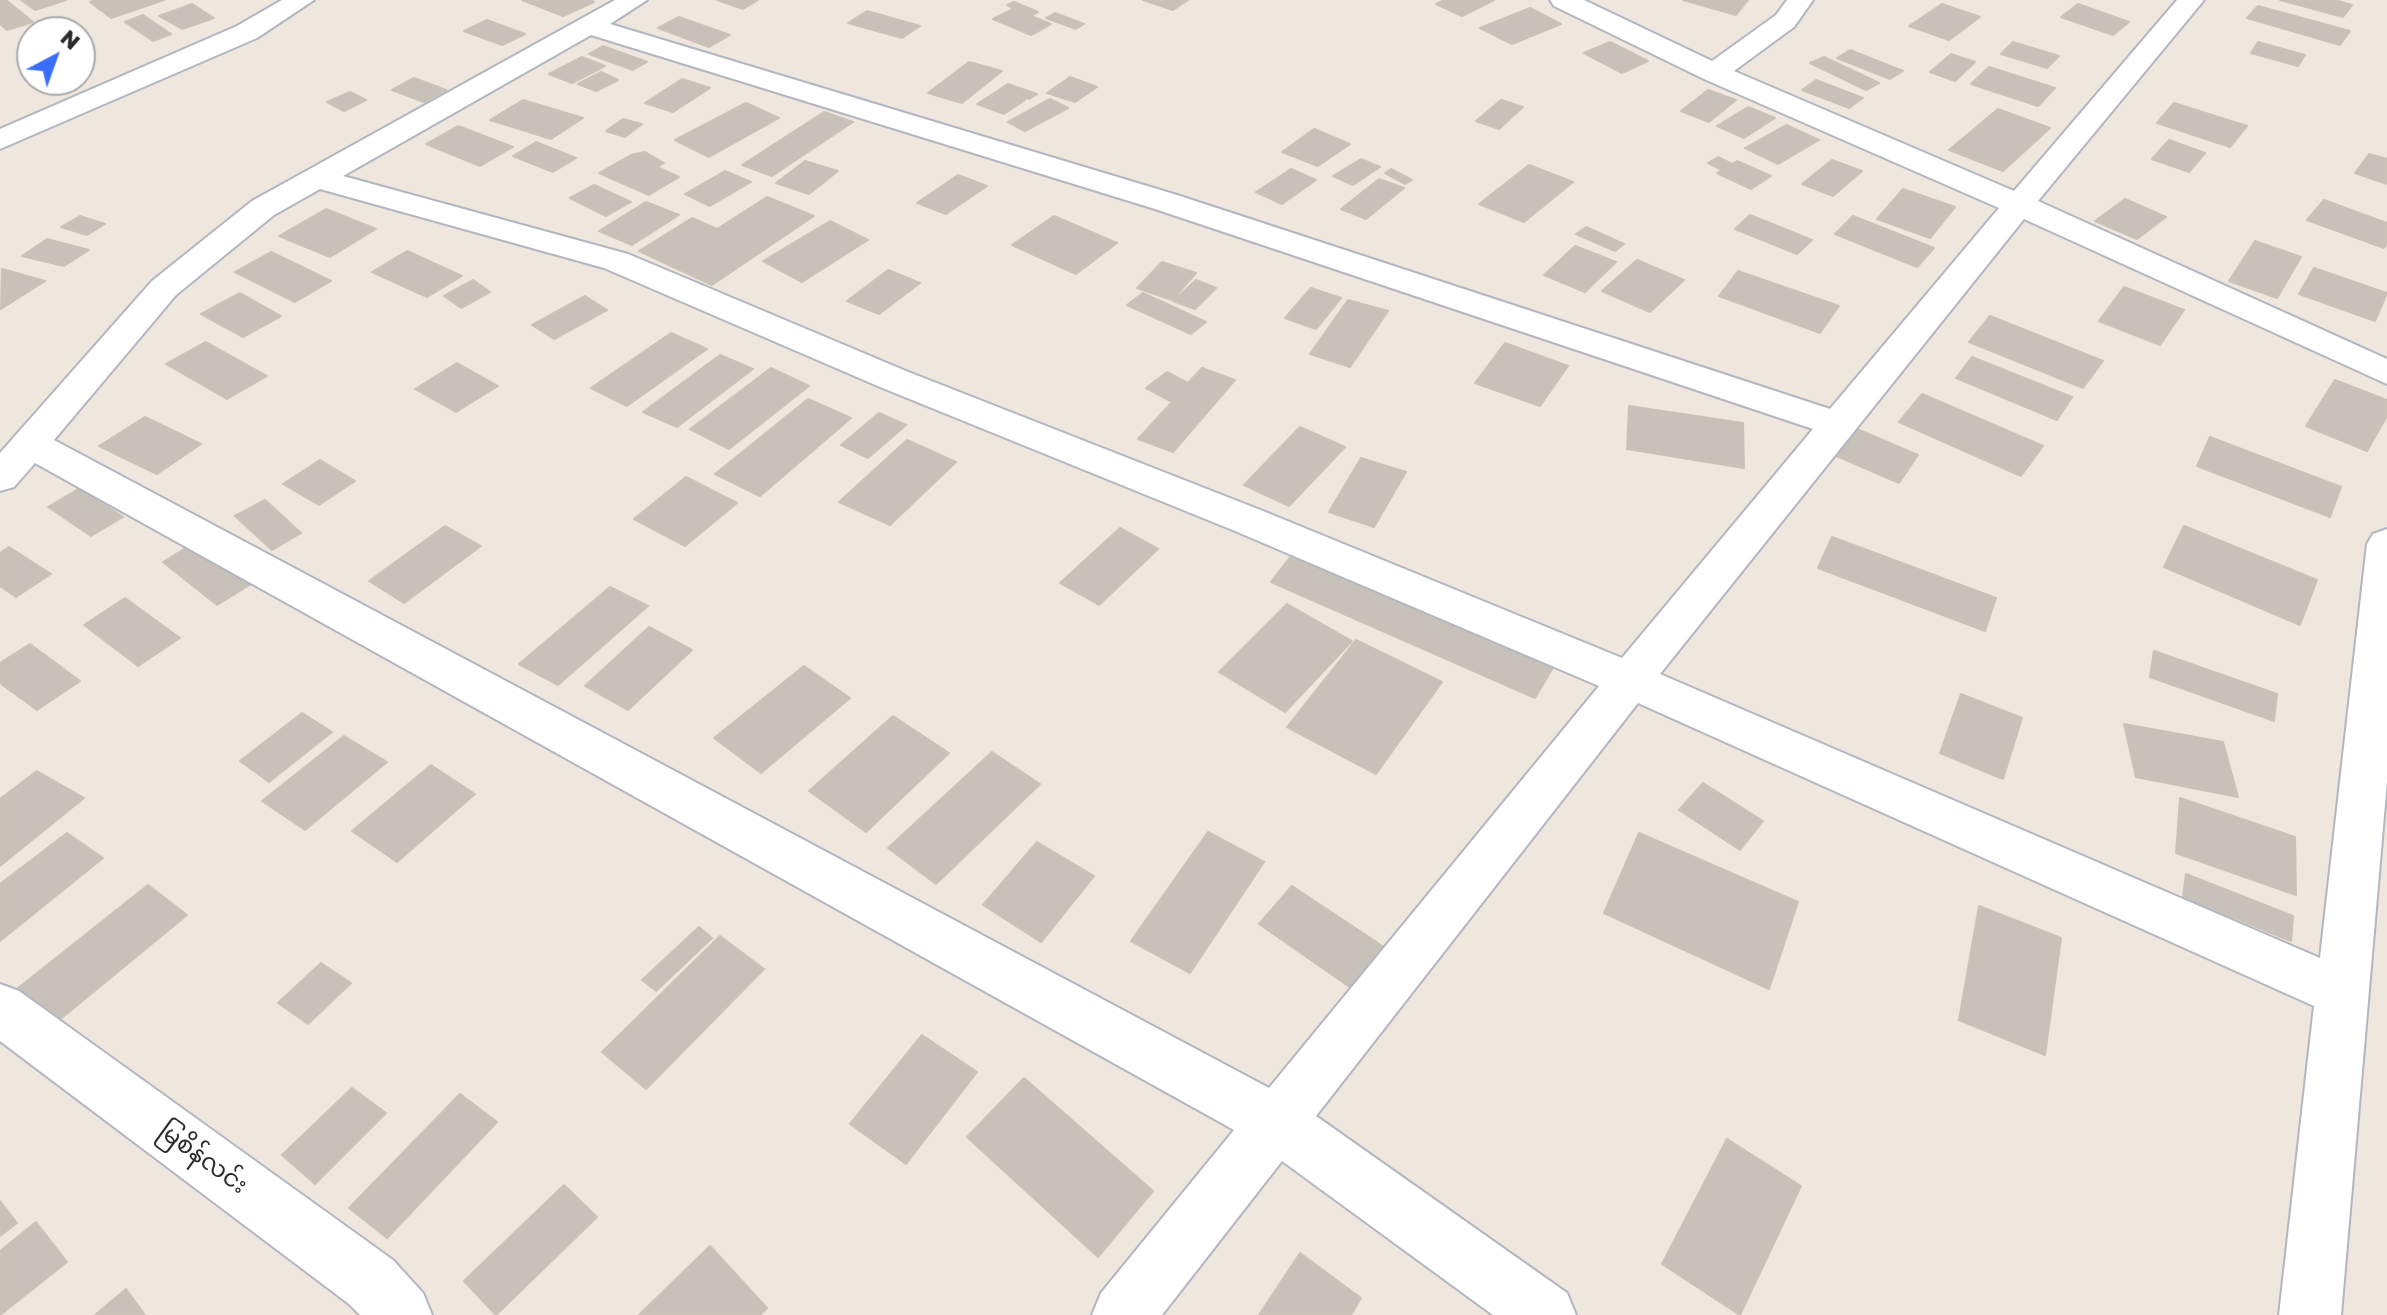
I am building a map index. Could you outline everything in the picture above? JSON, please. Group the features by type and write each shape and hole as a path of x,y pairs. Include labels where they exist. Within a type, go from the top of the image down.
{"street":[{"path":"0,140 247,32 301,0"},
{"path":"634,0 263,208 164,288 15,460 1276,1122 1545,1315"},
{"path":"1563,0 1714,73 2018,204 2387,373"},
{"path":"1714,73 1785,21 1800,0"},
{"path":"1123,1315 1628,679 2018,204 2191,0"},
{"path":"588,26 1166,202 1839,425"},
{"path":"316,178 616,261 893,379 1249,521 1628,679 2342,993"},
{"path":"2310,1315 2387,544"},
{"name":"မြစိန်လင်း","path":"0,1009 371,1282 401,1315"}],"building":[{"path":"0,0 6,0 26,16 16,16 16,27 7,30 0,24"},
{"path":"21,0 66,0 35,10"},
{"path":"164,0 111,18 90,2"},
{"path":"522,0 590,0 594,2 563,16"},
{"path":"717,0 758,0 743,9"},
{"path":"1143,0 1188,0 1173,10"},
{"path":"1444,0 1494,0 1462,16 1436,4"},
{"path":"1683,0 1748,0 1736,15"},
{"path":"2280,0 2335,0 2352,5 2343,17"},
{"path":"1014,2 1038,12 1030,16 1007,5"},
{"path":"192,4 214,18 182,29 159,16"},
{"path":"1942,4 1980,17 1949,40 1909,26"},
{"path":"2078,4 2129,22 2113,35 2061,17"},
{"path":"2258,6 2350,31 2340,45 2247,18"},
{"path":"1530,8 1561,24 1512,44 1480,28"},
{"path":"1013,9 1051,24 1031,35 993,19"},
{"path":"867,11 920,26 902,38 848,23"},
{"path":"1055,13 1084,24 1076,29 1046,18"},
{"path":"143,15 171,34 153,41 125,22"},
{"path":"679,17 730,35 709,47 658,28"},
{"path":"487,20 525,34 502,45 464,31"},
{"path":"1610,42 1648,61 1622,73 1584,53"},
{"path":"2013,42 2059,56 2047,68 2001,54"},
{"path":"2258,42 2305,55 2298,66 2251,53"},
{"path":"603,46 647,62 633,70 589,54"},
{"path":"1850,50 1903,71 1890,79 1837,58"},
{"path":"1951,54 1975,62 1955,81 1930,72"},
{"path":"582,57 605,66 572,83 549,74"},
{"path":"1824,57 1879,83 1866,90 1810,63"},
{"path":"969,62 1002,71 962,103 928,93"},
{"path":"1989,67 2055,88 2038,106 1971,84"},
{"path":"601,72 618,80 596,91 578,84"},
{"path":"1070,77 1097,87 1075,102 1047,93"},
{"path":"414,78 446,90 424,102 392,90"},
{"path":"682,79 710,88 673,112 645,103"},
{"path":"1816,80 1863,98 1849,108 1802,90"},
{"path":"1008,84 1037,94 1029,99 1000,89"},
{"path":"999,90 1025,100 1004,114 977,104"},
{"path":"1708,90 1736,100 1709,122 1681,111"},
{"path":"350,92 366,100 344,111 327,102"},
{"path":"1050,99 1068,108 1025,131 1008,122"},
{"path":"523,100 583,118 551,139 490,120"},
{"path":"1501,100 1523,107 1499,129 1476,121"},
{"path":"746,103 779,118 709,157 675,140"},
{"path":"2174,103 2247,126 2230,147 2157,123"},
{"path":"1748,107 1775,118 1744,138 1717,126"},
{"path":"1998,109 2050,128 2003,171 1949,150"},
{"path":"824,112 853,122 772,176 742,165"},
{"path":"623,119 642,124 625,137 606,131"},
{"path":"1786,125 1819,140 1778,164 1745,148"},
{"path":"458,126 513,147 480,166 426,144"},
{"path":"1314,129 1350,144 1318,166 1282,152"},
{"path":"2169,140 2205,153 2189,172 2152,159"},
{"path":"536,142 576,158 553,172 513,156"},
{"path":"645,152 664,163 657,167 679,177 649,195 599,173 631,155"},
{"path":"2369,154 2387,159 2387,184 2355,173"},
{"path":"1718,157 1732,164 1737,161 1771,176 1751,189 1717,173 1722,170 1708,163"},
{"path":"1361,159 1380,167 1353,185 1333,176"},
{"path":"1832,160 1862,171 1833,196 1802,184"},
{"path":"805,161 838,171 809,194 776,183"},
{"path":"1529,165 1573,182 1524,222 1479,204"},
{"path":"1291,169 1316,180 1282,204 1256,192"},
{"path":"1391,169 1412,180 1405,184 1385,173"},
{"path":"725,171 751,182 710,206 685,194"},
{"path":"958,175 987,186 946,214 917,203"},
{"path":"1379,179 1404,188 1366,219 1341,209"},
{"path":"594,185 631,202 606,216 570,198"},
{"path":"1903,189 1955,207 1930,238 1877,219"},
{"path":"767,197 814,216 712,285 639,251 692,218 717,229"},
{"path":"2125,199 2166,217 2137,239 2095,221"},
{"path":"2324,200 2387,223 2387,244 2384,248 2307,220"},
{"path":"646,202 679,215 632,245 599,231"},
{"path":"326,209 376,229 330,257 279,236"},
{"path":"1750,215 1812,240 1797,254 1735,229"},
{"path":"80,216 105,224 87,235 61,227"},
{"path":"1054,216 1117,243 1076,274 1012,245"},
{"path":"1853,216 1934,248 1917,267 1835,234"},
{"path":"830,221 868,240 802,282 763,261"},
{"path":"1586,227 1624,244 1615,251 1576,234"},
{"path":"47,239 89,250 64,266 22,256"},
{"path":"2255,241 2301,257 2277,298 2229,281"},
{"path":"1575,246 1616,262 1585,292 1544,275"},
{"path":"407,251 462,276 427,297 372,272"},
{"path":"271,252 331,281 295,302 235,272"},
{"path":"1637,260 1684,280 1650,312 1602,291"},
{"path":"1162,262 1196,273 1172,300 1137,288"},
{"path":"2314,268 2387,293 2375,321 2299,294"},
{"path":"2,269 45,281 1,309"},
{"path":"888,270 920,283 879,314 847,301"},
{"path":"1738,271 1839,306 1820,333 1719,296"},
{"path":"473,280 490,292 461,308 444,296"},
{"path":"1196,280 1216,288 1195,309 1173,301"},
{"path":"2124,287 2184,310 2160,345 2099,321"},
{"path":"1311,288 1341,298 1316,329 1285,318"},
{"path":"240,293 281,316 243,337 201,314"},
{"path":"1143,293 1206,322 1191,334 1127,305"},
{"path":"585,296 607,310 554,339 532,325"},
{"path":"1348,300 1388,311 1350,367 1310,354"},
{"path":"1990,316 2103,361 2083,388 1969,342"},
{"path":"671,333 707,349 627,406 591,388"},
{"path":"206,342 267,376 227,399 166,364"},
{"path":"1505,343 1568,366 1540,406 1475,383"},
{"path":"720,355 753,369 677,427 643,412"},
{"path":"1972,357 2072,397 2057,420 1956,378"},
{"path":"457,363 498,386 456,412 415,389"},
{"path":"771,368 809,386 729,449 690,429"},
{"path":"1202,368 1235,380 1173,452 1138,439 1172,402 1146,388 1167,372 1188,383"},
{"path":"2335,380 2387,400 2387,416 2367,451 2306,426"},
{"path":"1922,394 2043,446 2021,476 1899,422"},
{"path":"808,399 851,418 760,496 715,474"},
{"path":"1629,406 1743,423 1744,468 1627,449"},
{"path":"879,413 906,425 868,458 841,445"},
{"path":"145,417 201,444 157,474 99,446"},
{"path":"1845,424 1918,455 1899,483 1825,451"},
{"path":"1300,427 1345,447 1289,506 1244,485"},
{"path":"2210,437 2341,487 2330,517 2197,466"},
{"path":"907,440 956,462 890,525 839,502"},
{"path":"1361,458 1406,472 1374,527 1329,512"},
{"path":"320,460 355,481 319,505 283,484"},
{"path":"686,477 737,503 685,546 634,519"},
{"path":"80,488 123,517 91,536 48,507"},
{"path":"265,500 301,533 272,550 235,516"},
{"path":"445,526 481,546 404,603 369,581"},
{"path":"2184,526 2317,580 2300,625 2164,567"},
{"path":"1120,528 1158,549 1099,605 1060,583"},
{"path":"1832,537 1996,598 1985,631 1818,568"},
{"path":"197,541 253,583 217,605 163,562"},
{"path":"9,547 51,574 16,597 0,586 0,553"},
{"path":"1297,548 1558,659 1535,698 1271,582"},
{"path":"610,587 648,606 558,685 519,664"},
{"path":"125,598 180,638 138,666 84,625"},
{"path":"1287,604 1352,641 1285,712 1219,672"},
{"path":"649,627 692,650 628,710 585,686"},
{"path":"1356,640 1442,682 1376,774 1287,727"},
{"path":"30,644 80,681 37,710 0,683 0,663"},
{"path":"2154,651 2277,694 2274,721 2150,677"},
{"path":"804,666 850,698 761,773 714,738"},
{"path":"1961,694 2022,718 2003,779 1940,753"},
{"path":"302,713 332,732 269,782 240,761"},
{"path":"893,716 949,753 866,832 809,791"},
{"path":"2124,724 2223,742 2238,797 2136,777"},
{"path":"344,736 387,762 305,830 262,801"},
{"path":"992,752 1040,784 936,884 888,848"},
{"path":"431,765 475,794 397,862 352,831"},
{"path":"37,771 84,798 0,866 0,799"},
{"path":"1703,783 1763,821 1740,850 1679,810"},
{"path":"2180,798 2295,837 2296,895 2176,853"},
{"path":"1208,832 1264,862 1190,973 1131,941"},
{"path":"67,833 103,858 0,941 0,884"},
{"path":"1639,833 1798,902 1769,989 1604,913"},
{"path":"1037,842 1094,876 1041,942 983,905"},
{"path":"2186,874 2293,916 2291,941 2183,897"},
{"path":"148,885 187,915 52,1026 13,992"},
{"path":"1292,886 1387,949 1354,990 1259,924"},
{"path":"1979,906 2061,938 2045,1055 1959,1020"},
{"path":"699,927 712,938 656,991 642,980"},
{"path":"720,936 764,969 646,1089 602,1052"},
{"path":"321,963 351,983 308,1024 278,1003"},
{"path":"922,1035 977,1072 906,1164 850,1124"},
{"path":"1024,1078 1153,1191 1098,1257 967,1137"},
{"path":"352,1088 386,1113 315,1184 282,1155"},
{"path":"460,1094 497,1122 387,1238 349,1208"},
{"path":"1727,1139 1801,1186 1740,1315 1662,1264"},
{"path":"564,1185 597,1217 496,1315 464,1281"},
{"path":"0,1201 17,1223 0,1236"},
{"path":"36,1222 67,1262 0,1315 0,1251"},
{"path":"710,1246 767,1308 760,1315 639,1315"},
{"path":"1300,1253 1361,1298 1351,1315 1259,1315"},
{"path":"126,1289 145,1315 95,1315"}]}
